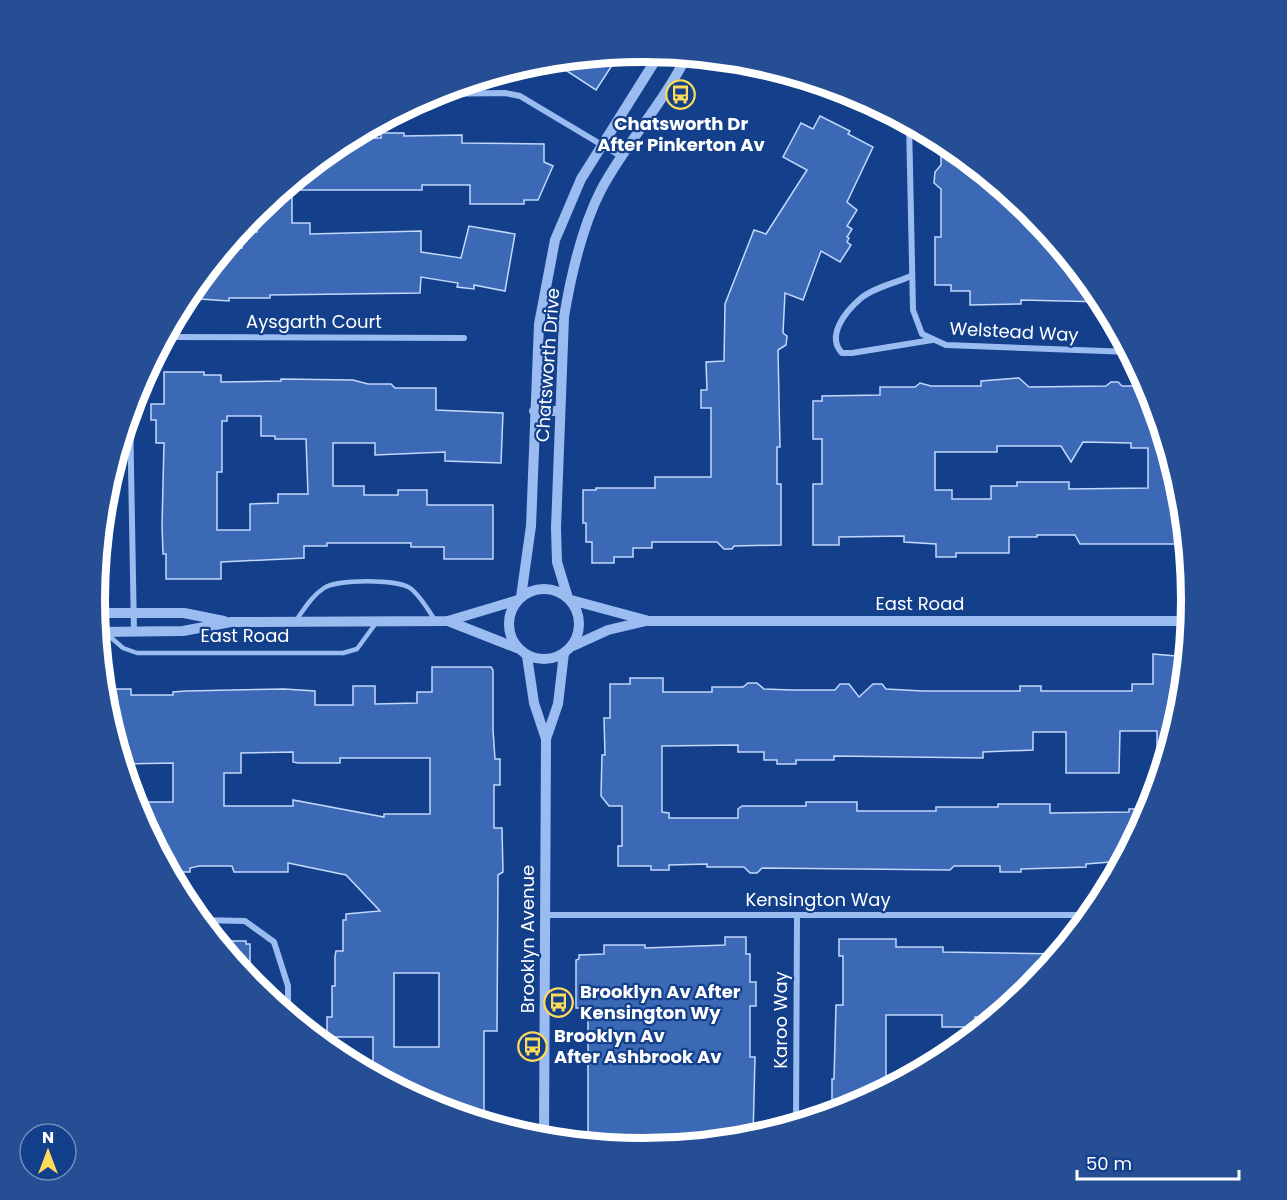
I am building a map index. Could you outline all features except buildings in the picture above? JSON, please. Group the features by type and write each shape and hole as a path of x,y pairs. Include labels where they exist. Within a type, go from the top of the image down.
{"street":[{"name":"Chatsworth Drive","path":"520,598 531,526 538,324 555,240 581,179 653,62"},
{"name":"Chatsworth Drive","path":"569,599 557,562 559,411 564,317 570,283 577,253 600,191 682,63"},
{"path":"466,92 520,96 622,157"},
{"name":"Welstead Way","path":"909,132 911,276 915,323 922,334 946,345 979,348 1121,352"},
{"name":"Welstead Way","path":"911,276 861,298 838,327 834,339 836,346 842,353 852,353 932,340"},
{"name":"Aysgarth Court","path":"174,337 464,338"},
{"path":"534,411 559,411"},
{"path":"130,438 134,632"},
{"path":"548,589 569,599 580,621 579,632 568,650 548,660 527,656 518,648 510,633 509,621 520,598 534,590 548,589"},
{"name":"East Road","path":"105,613 184,613 231,622 448,621 520,598"},
{"name":"East Road","path":"569,599 649,621"},
{"name":"East Road","path":"448,621 518,648"},
{"name":"East Road","path":"568,650 608,630 649,621 1181,621"},
{"name":"East Road","path":"106,632 183,632 231,622"},
{"name":"Brooklyn Avenue","path":"544,1129 546,739 558,704 568,650"},
{"name":"Brooklyn Avenue","path":"527,656 534,703 546,739"},
{"name":"Kensington Way","path":"545,915 1080,915"},
{"name":"Karoo Way","path":"796,1116 797,915"},
{"path":"211,920 245,921 274,942 288,986 288,1005"}],"lane":[{"name":"East Road","path":"296,622 311,598 326,586 340,582 398,582 410,588 436,621"},
{"name":"East Road","path":"106,636 123,648 137,653 343,653 357,649 378,621"}],"place":[{"name":"Chatsworth Dr After Pinkerton Av","path":"681,95"},
{"name":"Brooklyn Av After Kensington Wy","path":"559,1002"},
{"name":"Brooklyn Av After Ashbrook Av","path":"533,1046"}]}
